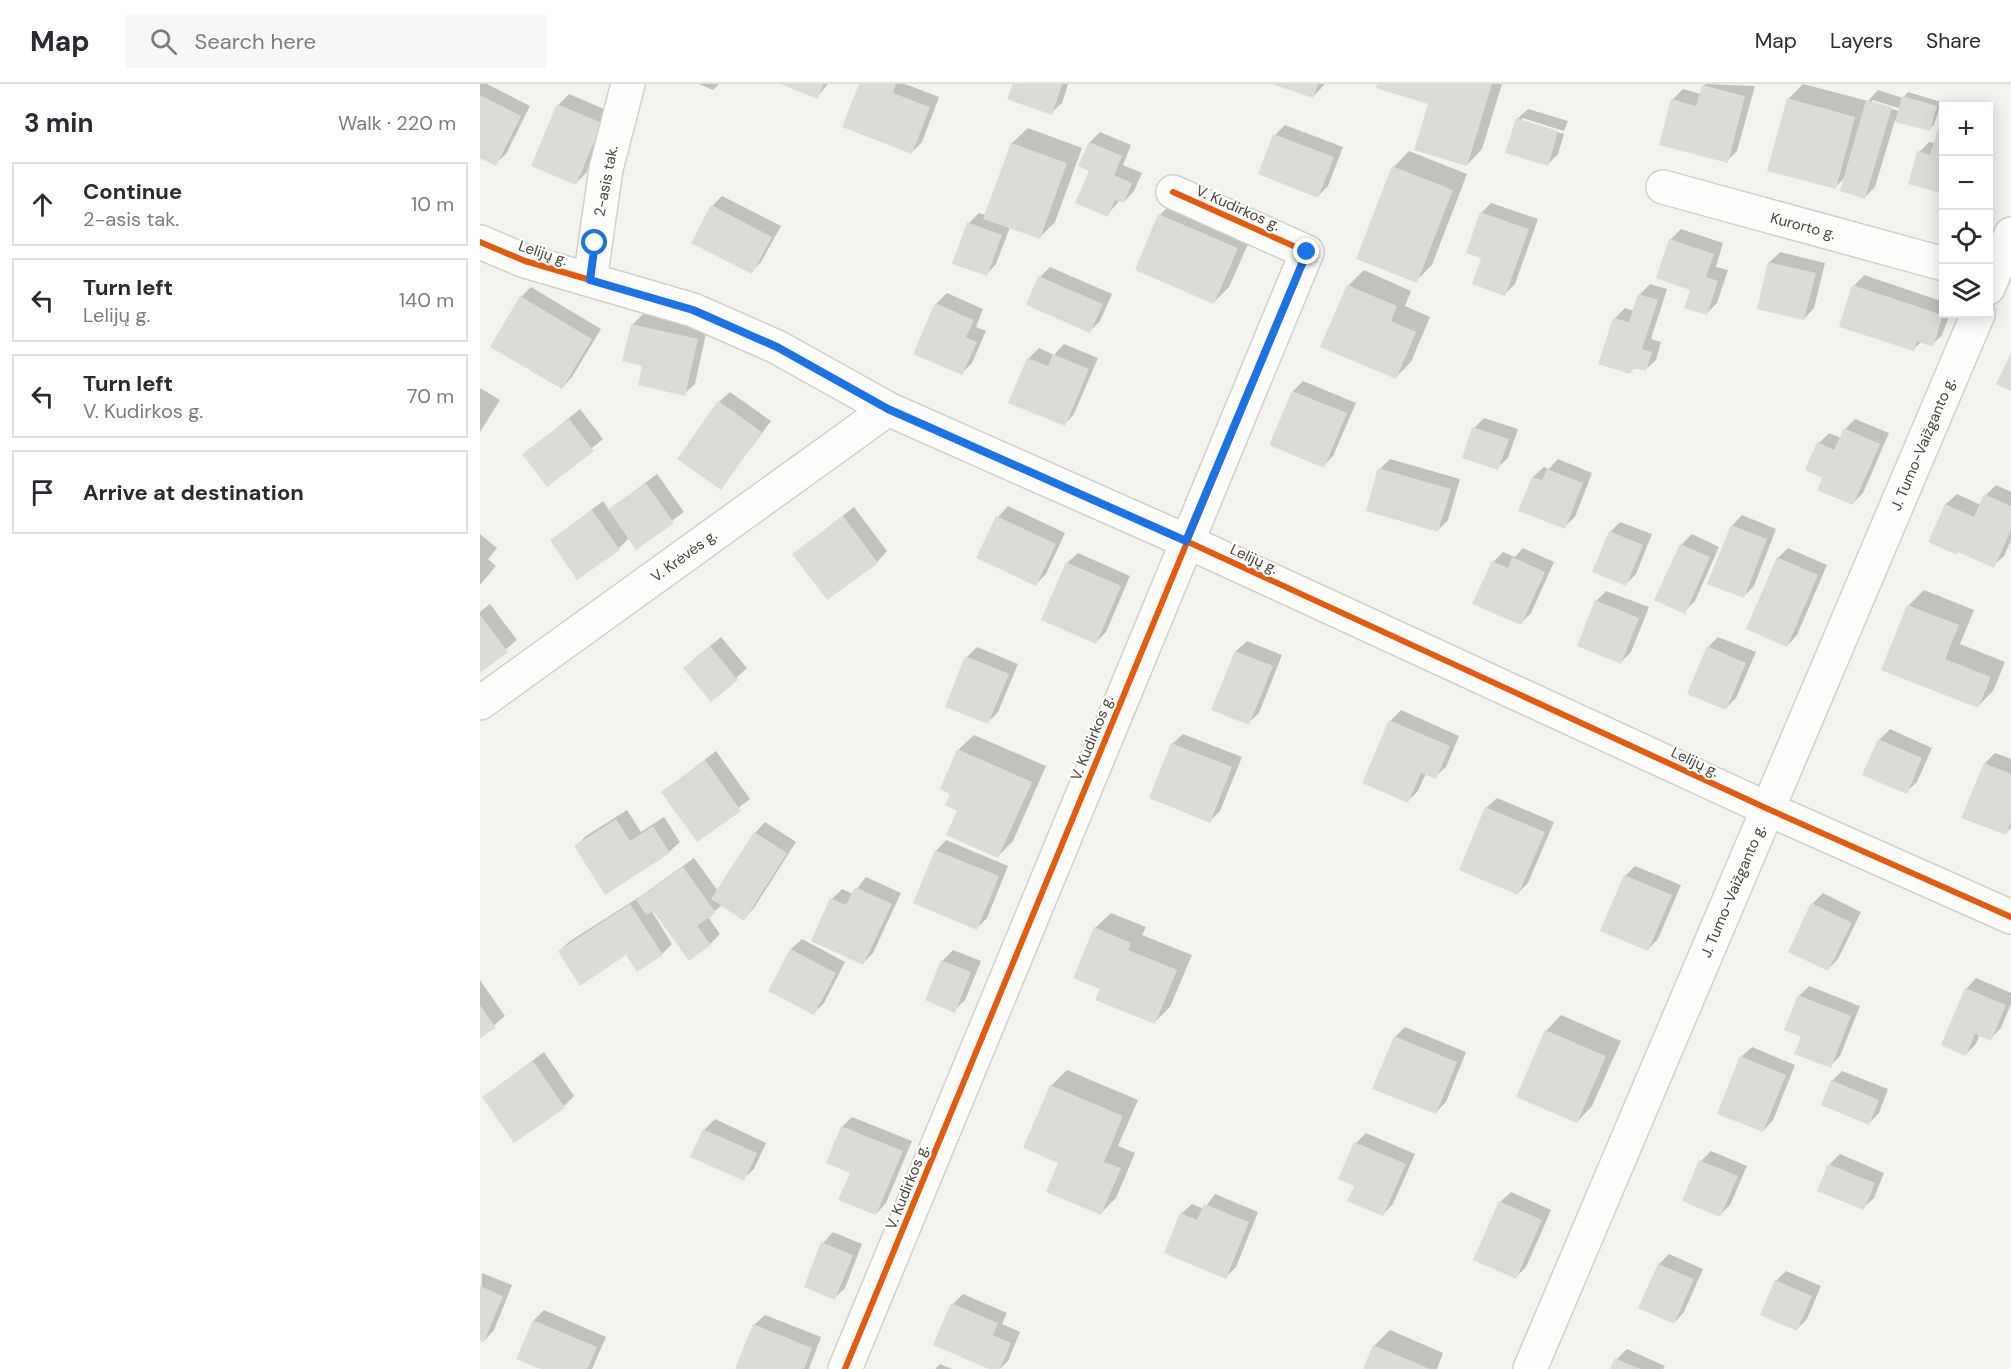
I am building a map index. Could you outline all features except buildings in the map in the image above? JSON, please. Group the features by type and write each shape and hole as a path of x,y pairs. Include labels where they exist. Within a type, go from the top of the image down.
{"street":[{"name":"2-asis tak.","path":"590,280 606,169 628,84"},
{"name":"Kurorto g.","path":"1663,187 1939,263"},
{"name":"V. Kudirkos g.","path":"845,1369 1307,252 1173,192"},
{"path":"1995,282 2011,234"},
{"name":"Lelijų g.","path":"480,242 525,261 693,310 777,347 888,409 1186,541 1768,809 2011,917"},
{"name":"J. Tumo-Vaižganto g.","path":"1530,1369 1976,318"},
{"name":"V. Krėvės g.","path":"480,704 888,409"}],"cycle path":[{"path":"845,1369 1307,252 1173,192"},
{"path":"480,242 525,261 693,310 777,347 888,409 1186,541 1768,809 2011,917"}],"route":[{"path":"595,243 590,280 693,310 777,347 888,409 1186,541 1307,252"}]}
